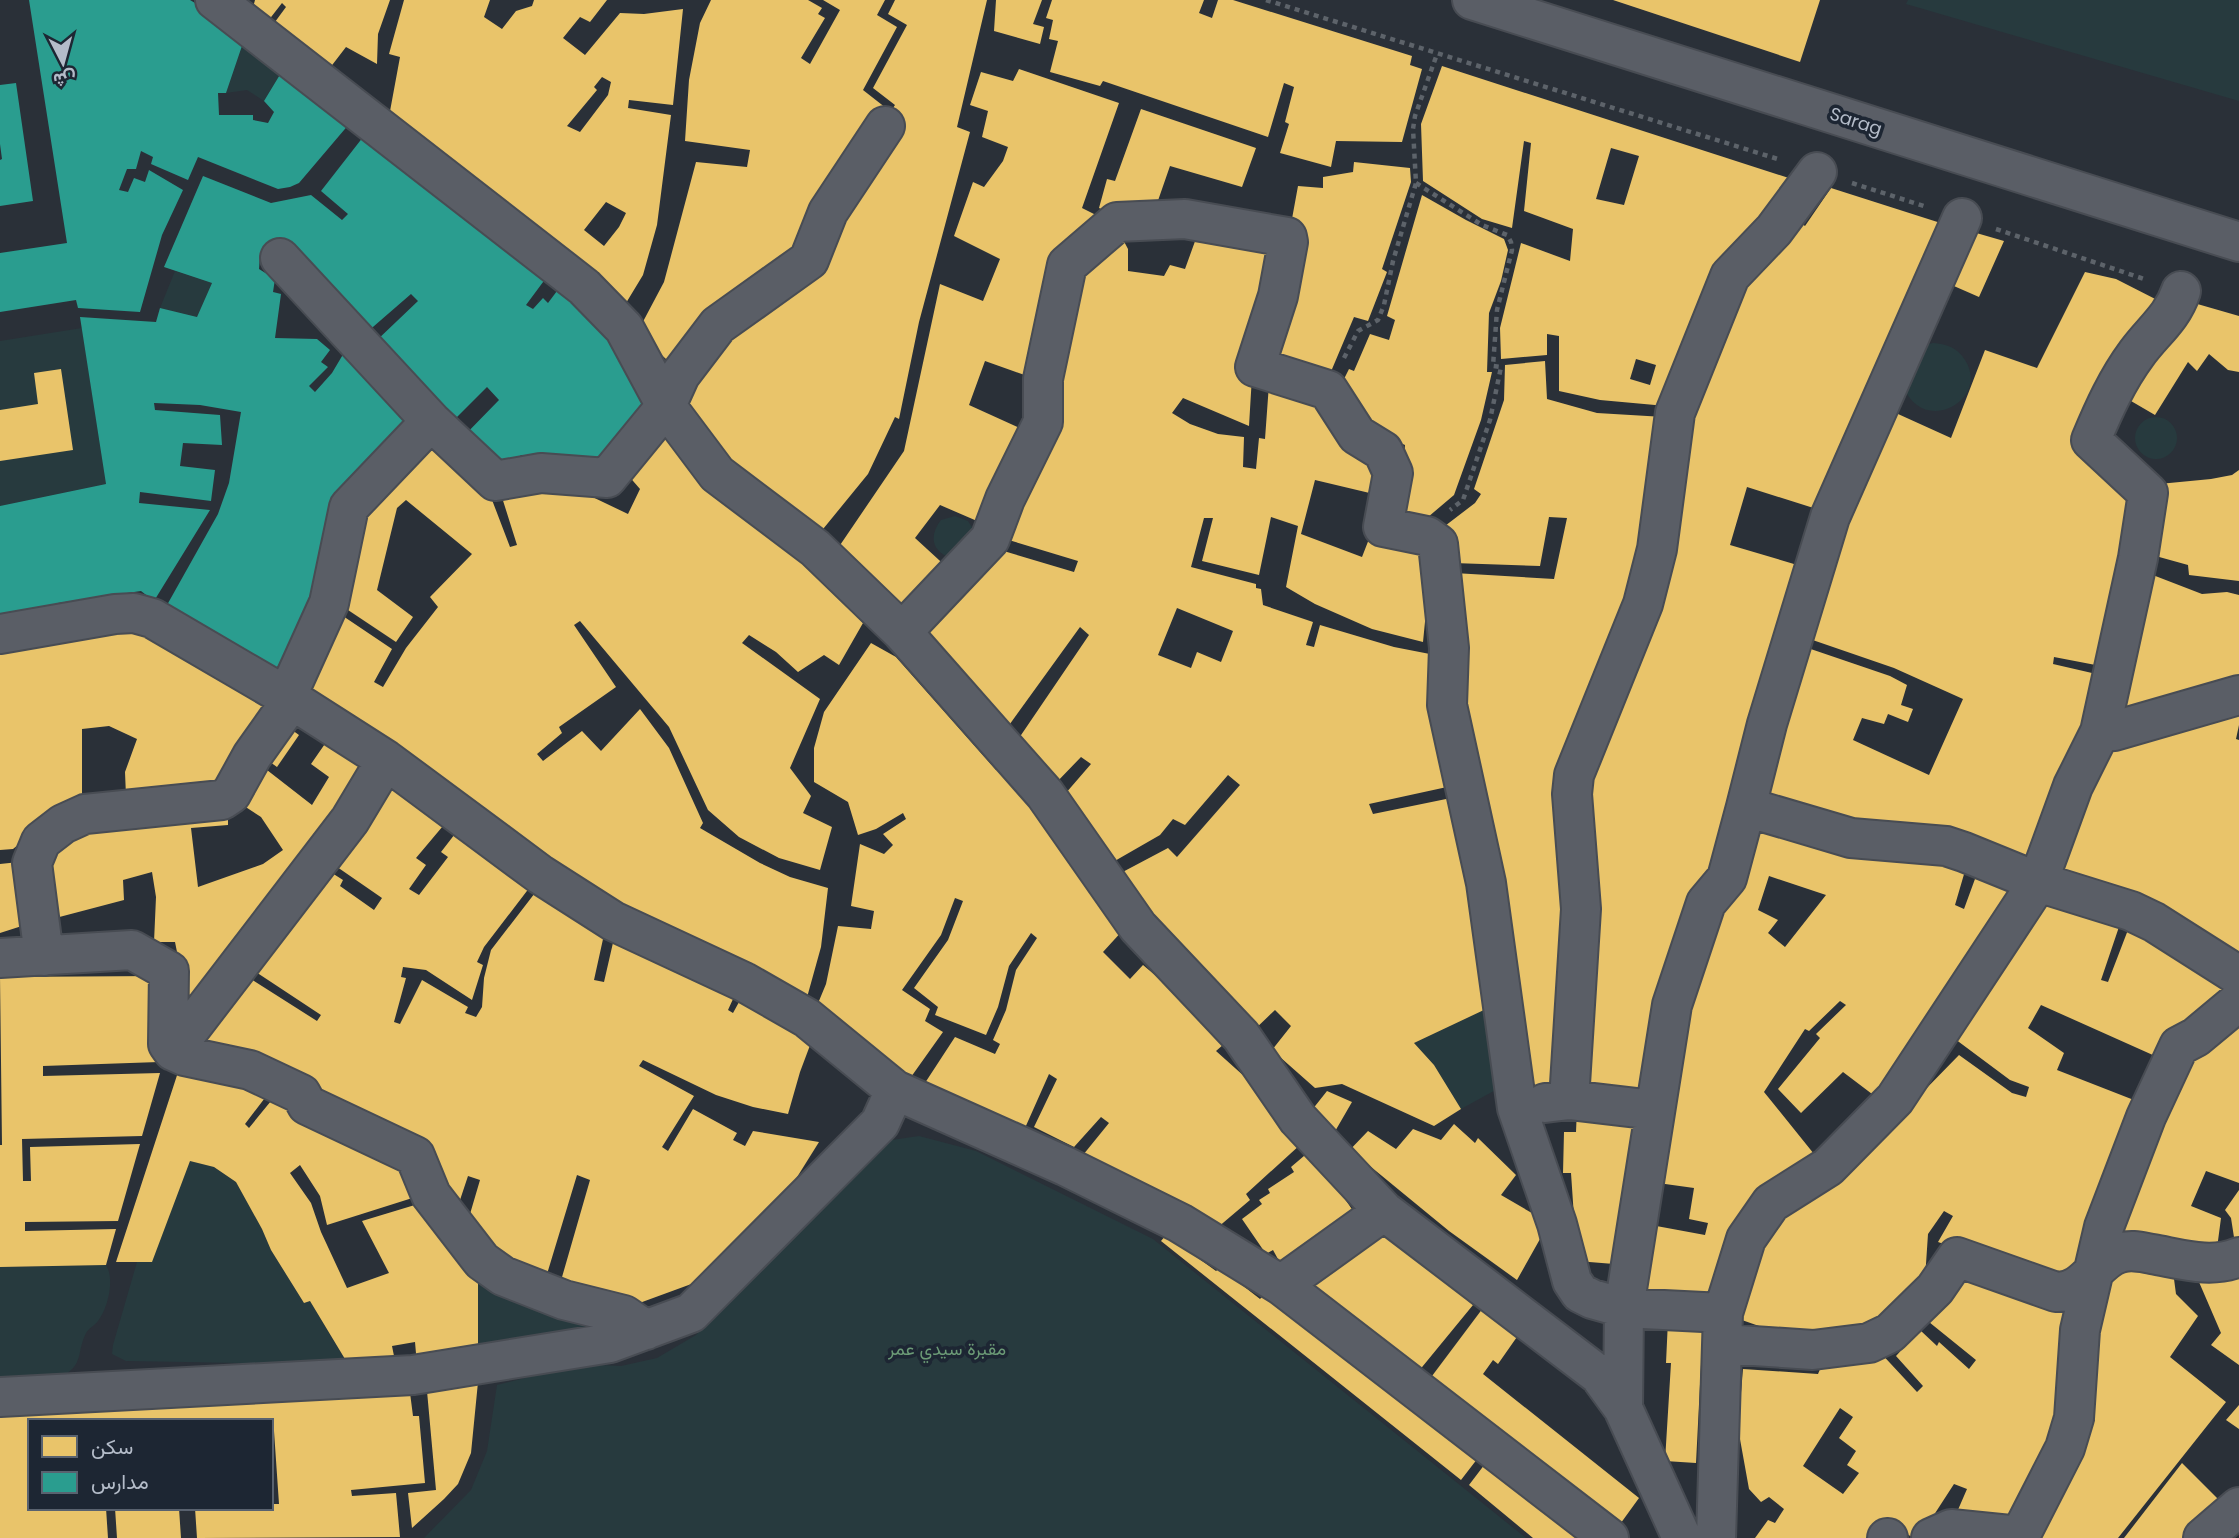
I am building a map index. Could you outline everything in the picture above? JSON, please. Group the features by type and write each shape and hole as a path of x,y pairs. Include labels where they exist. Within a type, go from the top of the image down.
{"street":[{"path":"215,0 584,287 624,328 666,406 717,474 815,548 902,632 1045,794 1138,927 1241,1036 1298,1119 1384,1211 1599,1375 1623,1408 1682,1538"},
{"name":"Sarag","path":"1472,0 2239,242"},
{"path":"280,258 431,421 495,481 541,473 607,478 666,406 680,375 718,325 808,260 828,212 886,127"},
{"path":"1569,1100 1581,909 1572,794 1574,775 1643,604 1657,549 1675,413 1730,275 1774,230 1816,172"},
{"path":"1623,1408 1624,1308 1672,1005 1706,903 1727,878 1767,724 1830,517 1962,218"},
{"path":"902,632 990,540 1005,499 1043,422 1043,379 1067,265 1117,222 1185,219 1287,237 1278,296 1255,367 1328,390 1357,435 1383,451 1393,473 1383,527 1427,536 1438,544 1449,648 1447,705 1486,883 1517,1108 1557,1224 1572,1281 1580,1293 1624,1308 1813,1350 1869,1343 1890,1333 1936,1289 1957,1257 2056,1292 2065,1292 2074,1288 2116,1253 2132,1250 2212,1264 2239,1256"},
{"path":"1716,1538 1723,1328 1746,1239 1771,1203 1828,1167 1895,1099 2038,882 2073,786 2100,732 2138,558 2148,493 2091,440 2108,400 2137,353 2176,307 2181,291"},
{"path":"44,956 32,863 41,841 63,824 85,814 222,800 231,794 252,756 286,708 291,687 329,603 349,507 431,421"},
{"path":"0,634 115,614 134,613 152,618 289,698 386,760 541,875 613,921 744,982 807,1018 895,1090 1065,1166 1180,1223 1281,1285 1609,1538"},
{"path":"2100,732 2114,731 2239,695"},
{"path":"173,1051 350,820 386,760"},
{"path":"1746,807 1850,838 1946,846 2038,882 2131,911 2154,922 2239,976"},
{"path":"0,958 132,950 169,971 168,1044 173,1051 184,1056 250,1070 301,1094 307,1105 415,1156 431,1195 482,1261 503,1276 564,1300 593,1305 624,1315 646,1330"},
{"path":"1931,1538 1951,1529 2020,1535 2065,1448 2074,1418 2080,1330 2104,1227 2146,1117 2179,1046 2196,1037 2239,1001"},
{"path":"0,1397 413,1375 610,1343 691,1313 729,1278 880,1123 895,1090"},
{"path":"1517,1108 1569,1100 1654,1110"},
{"path":"1281,1285 1384,1211"},
{"path":"2203,1538 2239,1507"}],"path":[{"path":"1266,0 1962,218 2181,291"},
{"path":"1328,390 1358,331 1378,320 1384,305 1393,261 1416,183 1413,129 1415,117 1437,54"},
{"path":"1416,183 1482,225 1507,235 1512,250 1497,310 1493,366 1501,367 1490,420 1463,500 1432,524 1427,536"}],"green space":[{"path":"1908,0 2239,0 2239,101 1906,4"},
{"path":"244,40 284,68 264,101 247,90 226,93"},
{"path":"175,271 212,283 197,317 160,308"},
{"path":"82,328 106,484 0,506 0,341"},
{"path":"1933,343 1955,349 1965,360 1971,375 1969,388 1962,400 1950,408 1937,411 1924,409 1911,400 1902,383 1922,346"},
{"path":"2156,417 2171,423 2177,438 2171,453 2156,459 2141,453 2135,438 2141,423"},
{"path":"955,516 968,521 975,532 952,558 940,552 934,537 941,520"},
{"path":"1486,1009 1501,1087 1461,1109 1434,1065 1414,1043"},
{"name":"مقبرة سيدي عمر","path":"919,1136 976,1151 1153,1239 1526,1538 424,1538 471,1490 487,1451 497,1385 580,1364 621,1366 657,1358 696,1335 885,1141"},
{"path":"190,1161 214,1167 236,1182 271,1250 304,1303 310,1301 348,1365 126,1361 112,1354 137,1262 152,1261"},
{"path":"106,1265 110,1278 107,1301 102,1315 86,1333 79,1358 73,1368 55,1380 0,1385 0,1267"},
{"path":"478,1270 594,1319 596,1336 478,1352"}],"building: سكن":[{"path":"255,0 390,0 378,34 377,64 346,47 326,73 272,26 286,7 282,3 268,21 252,11"},
{"path":"404,0 490,0 484,17 502,29 516,11 532,6 534,0 607,0 590,22 580,17 563,38 585,55 620,13 644,14 683,9 673,105 629,100 628,108 671,115 657,225 643,275 623,308 388,122 400,57 389,54","holes":["602,77 611,82 608,95 580,132 567,126 597,90 594,87","606,202 626,213 604,246 584,230"]},
{"path":"711,0 808,0 822,8 818,14 825,18 801,58 810,64 840,10 823,0 885,0 877,15 897,27 863,90 886,108 806,250 675,367 637,333 664,282 696,162 747,167 750,150 685,141 689,80 700,23"},
{"path":"895,0 987,0 957,127 970,132 919,322 899,419 895,417 868,474 819,534 723,464 676,400 771,292 895,105 873,88 907,25 888,14"},
{"path":"996,0 1042,0 1033,24 1044,27 1040,44 994,31"},
{"path":"1052,0 1204,0 1199,13 1212,18 1218,0 1233,0 1412,56 1410,65 1422,69 1402,142 1336,141 1331,167 1280,153 1289,124 1285,122 1294,87 1284,83 1268,137 1103,81 1100,86 1050,72 1058,41 1049,39 1053,20 1046,18"},
{"path":"1613,0 1820,0 1800,62"},
{"path":"1442,66 1795,180 1666,406 1600,400 1559,391 1559,336 1547,334 1547,355 1501,359 1500,328 1521,243 1570,261 1573,229 1524,211 1531,143 1524,141 1512,228 1482,219 1423,181 1421,124","holes":["1611,148 1639,156 1624,205 1596,199","1636,359 1656,365 1650,385 1630,379"]},
{"path":"1019,69 1119,103 1082,208 1108,221 1036,379 985,361 969,405 1026,431 984,524 940,505 915,538 951,571 902,618 834,554 904,451 940,284 983,301 1000,259 954,236 973,182 984,187 1003,161 1008,147 982,137 988,111 970,105 981,72 1013,81"},
{"path":"1141,109 1256,148 1242,187 1170,166 1153,215 1110,213 1099,208 1107,179 1115,181"},
{"path":"1354,162 1410,168 1411,182 1382,269 1387,272 1368,321 1354,317 1327,381 1266,361 1298,186 1323,188 1323,177 1353,172"},
{"path":"1831,188 1950,226 1823,511 1747,487 1730,545 1804,567 1718,878 1705,874 1661,1007 1644,1099 1578,1090 1579,794 1686,412 1739,280 1797,220 1805,226"},
{"path":"1422,195 1504,239 1508,250 1501,281 1489,313 1487,372 1492,372 1481,420 1454,495 1421,523 1395,522 1405,445 1359,425 1337,393 1349,369 1354,371 1370,334 1389,340 1395,320 1387,316"},
{"path":"1966,230 2004,241 1979,297 1947,283"},
{"path":"1119,232 1128,249 1128,271 1164,276 1170,265 1185,269 1198,233 1279,252 1252,376 1249,426 1183,398 1172,413 1190,424 1218,434 1244,437 1243,467 1256,469 1259,438 1265,439 1269,384 1324,396 1370,456 1378,495 1315,480 1301,534 1362,557 1369,539 1432,551 1423,642 1372,629 1315,604 1286,587 1298,526 1271,517 1259,575 1202,561 1213,518 1204,518 1191,567 1256,584 1256,588 1261,589 1263,605 1313,622 1306,645 1314,647 1320,625 1394,647 1435,655 1447,787 1369,804 1373,814 1451,798 1468,870 1486,1009 1414,1043 1434,1065 1461,1109 1434,1126 1342,1084 1315,1088 1272,1050 1291,1026 1275,1010 1253,1031 1117,875 1168,848 1177,857 1240,785 1228,775 1185,825 1173,819 1160,835 1113,862 1059,801 1091,764 1081,757 1053,786 1017,741 1089,635 1080,627 1007,728 919,628 997,549 1074,572 1078,561 1002,538 1075,268","holes":["1177,608 1233,631 1221,662 1197,652 1191,668 1158,655"]},
{"path":"2085,272 2116,279 2167,305 2079,445 2139,500 2106,667 2054,657 2053,664 2105,676 2031,873 1754,803 1799,645 1890,676 1907,685 1901,705 1913,709 1908,722 1888,714 1884,724 1862,718 1853,740 1929,775 1963,699 1894,668 1801,636 1887,409 1951,438 1985,350 2037,368"},
{"path":"2187,301 2239,316 2239,372 2228,370 2209,354 2197,371 2188,362 2155,415 2119,394"},
{"path":"1545,361 1547,399 1597,413 1664,417 1652,547 1567,770 1561,1090 1527,1093 1458,697 1454,573 1554,579 1567,518 1549,517 1540,566 1453,563 1441,529 1475,503 1481,494 1474,489 1504,400 1505,365"},
{"path":"61,369 73,450 0,461 0,410 38,404 34,373"},
{"path":"666,432 825,581 863,623 839,665 824,655 798,672 776,652 749,635 742,643 820,699 790,768 811,796 803,813 832,827 820,870 779,858 739,837 708,810 669,727 580,621 574,625 616,687 559,727 562,733 537,754 543,761 582,731 601,751 640,709 669,748 703,823 700,828 760,863 790,877 828,888 821,947 806,1001 652,928 298,693 337,612 392,649 374,682 383,687 406,648 438,607 430,597 472,554 406,500 397,508 377,590 413,617 396,642 339,604 356,512 429,437 489,492 510,547 517,545 500,491 582,492 628,514 640,489 627,474"},
{"path":"2239,470 2239,581 2189,575 2188,565 2152,555 2159,484 2211,479 2232,475"},
{"path":"2145,572 2202,594 2227,592 2239,595 2239,688 2115,723"},
{"path":"137,629 280,702 229,785 126,796 125,772 137,739 109,726 82,729 82,805 52,817 13,849 0,850 0,649"},
{"path":"871,643 896,657 996,770 1000,766 1124,929 1103,952 1130,979 1143,965 1194,1008 1224,1044 1216,1051 1264,1094 1301,1144 1246,1194 1250,1200 1217,1228 1083,1155 1109,1123 1101,1117 1074,1147 1034,1127 1057,1079 1049,1074 1025,1128 923,1086 955,1037 995,1054 1000,1044 993,1040 1006,1010 1016,970 1037,938 1031,933 1009,966 998,1007 986,1035 935,1015 938,1007 914,988 948,940 963,901 955,898 941,935 902,990 930,1009 925,1021 943,1032 911,1077 864,1050 814,1013 826,984 838,926 871,929 874,911 851,906 860,844 884,854 893,845 883,834 906,819 903,813 876,829 858,835 848,802 814,782 814,748 824,712"},
{"path":"2239,701 2236,739 2239,740 2239,968 2052,867 2110,740"},
{"path":"285,725 299,735 277,767 263,757"},
{"path":"329,738 374,766 184,1031 180,967 175,942 154,942 156,897 152,872 123,880 124,900 48,920 40,866 86,823 228,806 228,825 191,828 198,887 263,864 283,850 261,817 235,800 258,763 312,805 329,777 311,764"},
{"path":"383,773 448,820 416,858 426,865 409,889 419,895 448,857 441,852 458,830 533,883 484,947 477,962 483,965 472,1000 426,970 403,967 401,977 406,978 394,1022 400,1024 422,980 468,1007 465,1013 476,1017 482,1007 484,978 491,950 538,889 605,930 594,980 604,982 615,934 738,988 728,1010 733,1013 744,993 815,1032 788,1114 753,1107 716,1095 643,1060 639,1066 694,1096 662,1147 668,1151 693,1109 737,1133 733,1140 745,1146 753,1131 819,1142 774,1214 705,1279 634,1305 558,1291 590,1180 577,1175 544,1284 461,1223 470,1214 480,1180 468,1176 455,1215 435,1186 187,1050 243,974 317,1021 321,1015 247,966 321,866 343,880 340,886 374,910 382,898 327,860"},
{"path":"1758,818 1967,864 1955,905 1964,909 1979,868 2023,884 1876,1097 1843,1072 1801,1113 1778,1089 1820,1038 1816,1034 1846,1005 1840,1001 1809,1031 1805,1029 1764,1092 1814,1154 1738,1216 1715,1288 1692,1300 1648,1289 1640,1279 1651,1225 1705,1235 1708,1223 1689,1219 1694,1188 1658,1183 1660,1149 1713,909","holes":["1769,876 1826,895 1785,947 1768,933 1778,920 1758,910"]},
{"path":"19,862 28,924 0,933 0,864"},
{"path":"2039,896 2122,918 2101,980 2108,982 2131,922 2239,987 2164,1060 2041,1005 2028,1028 2064,1053 2057,1070 2139,1102 2090,1261 2060,1285 1938,1242 1953,1216 1944,1211 1928,1234 1925,1279 1883,1323 1850,1337 1759,1330 1759,1326 1739,1319 1749,1267 1777,1210 1834,1183 1959,1055 2012,1093 2026,1097 2029,1087 2010,1080 1955,1039"},
{"path":"159,976 159,1062 43,1066 43,1076 160,1073 142,1136 22,1139 23,1181 31,1181 30,1147 140,1144 118,1221 25,1222 25,1231 116,1229 106,1265 0,1267 0,977"},
{"path":"2239,1014 2239,1183 2206,1171 2191,1206 2221,1218 2216,1256 2108,1240 2187,1051"},
{"path":"182,1060 274,1086 245,1124 249,1128 280,1090 410,1161 425,1194 327,1225 320,1196 300,1165 290,1173 311,1203 321,1232 347,1288 389,1273 362,1221 428,1201 478,1270 478,1352 417,1365 415,1342 392,1346 396,1366 351,1369 310,1301 304,1303 271,1250 236,1182 214,1167 190,1161 152,1262 116,1262"},
{"path":"1327,1091 1352,1102 1330,1140 1308,1115"},
{"path":"1577,1108 1642,1113 1614,1264 1577,1261 1571,1173 1563,1173 1564,1132 1576,1132"},
{"path":"1454,1124 1475,1143 1478,1138 1516,1175 1501,1195 1549,1223 1517,1280 1449,1231 1365,1162 1360,1168 1344,1156 1368,1131 1396,1149 1413,1129 1441,1140"},
{"path":"1311,1150 1358,1218 1284,1270 1273,1250 1266,1254 1242,1219 1262,1204 1259,1200 1270,1193 1268,1189 1294,1172 1291,1167"},
{"path":"2239,1190 2239,1249 2236,1250 2231,1218 2225,1210"},
{"path":"1379,1226 1473,1305 1418,1372 1301,1283"},
{"path":"1166,1235 1216,1271 1220,1268 1260,1299 1264,1295 1481,1454 1461,1480 1161,1241"},
{"path":"2172,1264 2176,1294 2198,1316 2170,1357 2226,1402 2118,1538 2034,1538 2095,1420 2082,1412 2112,1267"},
{"path":"2239,1265 2239,1365 2211,1345 2221,1333 2199,1282"},
{"path":"1963,1269 2076,1307 2068,1386 2015,1527 1954,1519 1967,1489 1954,1484 1919,1538 1914,1538 1887,1523 1873,1538 1755,1538 1768,1520 1775,1523 1784,1509 1769,1497 1761,1502 1749,1489 1738,1428 1743,1369 1818,1374 1823,1362 1877,1349 1917,1392 1923,1386 1896,1356 1920,1330 1937,1346 1939,1342 1969,1369 1976,1360 1929,1322","holes":["1840,1408 1853,1417 1839,1438 1856,1451 1847,1465 1859,1473 1843,1494 1803,1466"]},
{"path":"1486,1304 1519,1334 1498,1364 1493,1360 1483,1374 1639,1498 1618,1527 1527,1456 1432,1376"},
{"path":"1668,1320 1710,1323 1707,1365 1701,1365 1696,1463 1665,1461 1671,1363 1666,1363"},
{"path":"479,1372 471,1453 458,1484 412,1528 408,1493 436,1490 426,1380"},
{"path":"409,1385 413,1416 419,1416 425,1483 351,1490 352,1496 396,1493 400,1537 197,1538 195,1510 273,1510 273,1504 279,1504 273,1419 28,1419 28,1510 106,1510 108,1538 0,1538 0,1410"},
{"path":"2239,1405 2239,1429 2226,1420"},
{"path":"1488,1460 1584,1538 1533,1538 1469,1485"},
{"path":"2182,1463 2221,1502 2191,1538 2124,1538"},
{"path":"115,1510 179,1510 181,1538 117,1538"}],"building: مدارس":[{"path":"29,0 190,0 210,12 244,40 226,93 218,93 219,115 253,115 253,120 268,123 274,112 264,101 284,68 350,123 299,183 278,189 198,157 188,180 151,164 153,157 141,151 136,169 127,169 119,190 128,192 134,178 145,182 149,170 183,190 162,235 140,312 78,308 76,300 0,312 0,253 67,243"},
{"path":"16,83 33,201 0,206 0,85"},
{"path":"367,132 549,274 526,305 533,309 543,298 548,303 563,283 583,301 653,405 596,467 521,455 510,468 460,440 499,400 487,387 452,422 375,342 418,301 411,294 366,333 282,240 260,255 259,269 275,279 273,292 281,294 275,338 317,339 330,350 321,362 328,367 309,386 315,392 332,373 348,346 417,422 340,503 284,682 167,605 218,514 229,483 241,412 200,405 154,403 155,410 220,415 222,445 183,443 180,466 215,470 211,501 140,492 139,503 210,510 154,601 141,591 58,603 58,608 0,620 0,506 106,484 80,317 156,322 160,308 197,317 212,283 164,267 203,176 271,203 311,195 342,220 348,214 321,191"}]}
